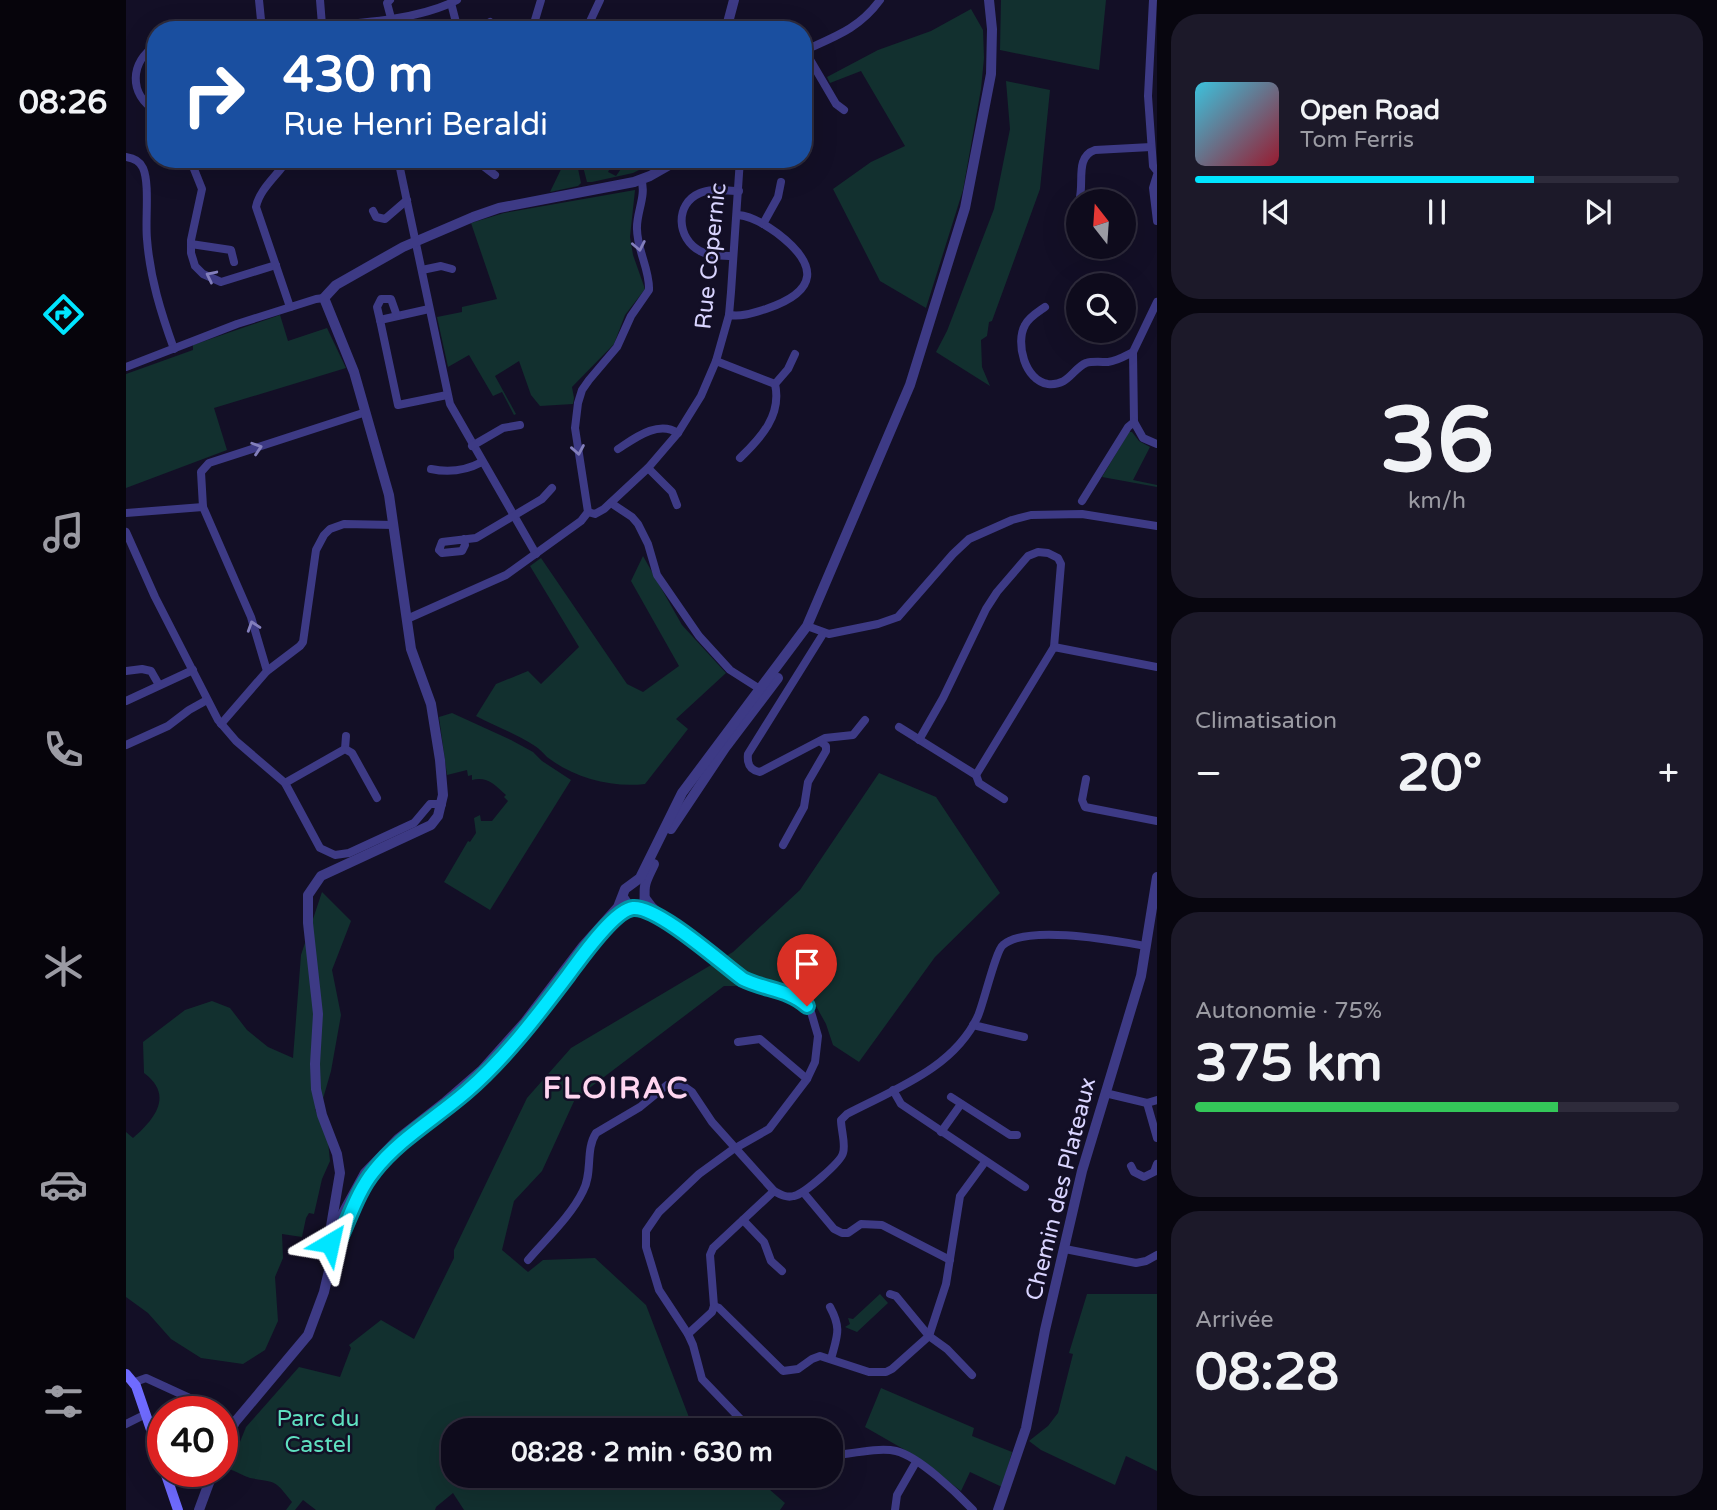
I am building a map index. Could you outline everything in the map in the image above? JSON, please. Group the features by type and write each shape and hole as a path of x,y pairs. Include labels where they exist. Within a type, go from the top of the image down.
{"main road":[{"path":"130,1378 147,1417"},
{"path":"170,1487 178,1510"}],"street":[{"path":"259,0 261,21"},
{"path":"320,0 325,21"},
{"path":"384,19 390,0"},
{"path":"535,21 541,0"},
{"path":"590,21 600,0"},
{"path":"728,21 734,0"},
{"path":"812,47 853,28 880,0"},
{"path":"238,1418 308,1335 320,1305 336,1246 355,1202 376,1168 401,1143 486,1073 623,911 642,906 646,894 645,886 654,863 682,809 810,628 910,385 965,208 991,74 992,29 989,0"},
{"path":"370,21 454,2 457,21"},
{"path":"1152,2 1148,96 1153,166 1157,173 1153,188 1157,221"},
{"path":"147,53 140,60 135,76 136,85 147,102"},
{"path":"812,64 836,104 844,110"},
{"path":"1080,189 1083,159 1088,153 1095,150 1151,147"},
{"path":"126,157 135,159 143,167 146,179 146,237 153,284 156,302 174,349"},
{"path":"193,168 202,189 191,244 195,266 213,280 221,282 276,265"},
{"path":"281,168 257,201 257,207 290,307"},
{"path":"400,168 447,395 472,446 536,554"},
{"path":"486,168 495,175"},
{"path":"126,367 190,341 324,298 335,285 415,241 499,208 641,179 662,168"},
{"name":"Rue Copernic","path":"588,512 595,514 611,503 648,468 678,433 701,396 716,361 729,315 740,168"},
{"path":"407,620 506,575 581,521 588,512 575,417 582,390 617,347 631,316 649,290 636,222 643,191 641,179"},
{"path":"763,224 778,197 781,182"},
{"path":"733,256 702,253 693,246 683,233 682,214 692,197 701,192 739,191"},
{"path":"373,211 379,223 407,200"},
{"path":"729,315 738,317 779,304 801,289 808,269 795,247 763,224 746,215 738,215"},
{"path":"191,244 231,250 234,262"},
{"path":"422,270 442,266 452,269"},
{"path":"324,298 348,355 389,495 413,657 433,714 442,774 442,804 436,820 431,825 321,876 308,895 308,923 318,1014 314,1064 316,1088 322,1115 337,1154 340,1173 329,1238 331,1245 336,1246"},
{"path":"397,316 391,299 381,299 377,307 398,405 447,395"},
{"path":"1157,302 1133,352 1134,422 1143,438 1157,444"},
{"path":"1045,307 1026,323 1020,340 1030,371 1042,382 1063,382 1085,364 1109,362 1133,352"},
{"path":"380,320 429,309"},
{"path":"775,384 788,369 795,354"},
{"path":"716,361 775,384"},
{"path":"740,458 754,444 774,413 778,397 775,384"},
{"path":"267,671 251,617 203,508 200,476 203,468 209,463 366,412"},
{"path":"1082,501 1128,427 1134,422"},
{"path":"472,446 503,428 520,425"},
{"path":"618,449 651,430 667,428 678,433"},
{"path":"431,469 445,472 470,469 482,462"},
{"path":"648,468 672,492 677,505"},
{"path":"464,539 477,538 542,499 552,488"},
{"path":"611,503 638,524 648,544 657,575 699,636 730,670 764,691"},
{"path":"126,513 203,508"},
{"path":"810,628 829,634 898,617 969,539 1012,520 1031,515 1082,514 1157,526"},
{"path":"221,724 267,671 303,642 316,550 324,535 330,529 344,524 394,525"},
{"path":"126,532 155,597 221,724 236,741 285,783 317,845 325,852 335,855 349,853 417,821 428,805 442,804"},
{"path":"919,740 955,677 992,601 1028,556 1038,552 1058,558 1061,564 1054,647 976,775"},
{"path":"823,634 748,754 747,762 754,771 760,772 831,737 853,735 865,720"},
{"path":"1054,647 1157,667"},
{"path":"126,701 193,670"},
{"path":"126,671 151,671 159,685"},
{"path":"336,1246 337,1232 349,1199 371,1165 398,1139 455,1095 482,1070 525,1021 583,946 618,907 625,889 640,878 682,793 764,691"},
{"path":"126,745 168,726 207,700"},
{"path":"899,727 976,775 979,783 1004,799"},
{"path":"345,749 346,736"},
{"path":"783,845 804,807 808,782 826,751 826,746 821,742"},
{"path":"285,783 345,749"},
{"path":"345,749 352,752 377,798"},
{"path":"1086,779 1082,800 1085,807 1157,821"},
{"name":"Chemin des Plateaux","path":"998,1510 1026,1428 1045,1329 1082,1171 1141,976 1157,877"},
{"path":"632,885 640,886 652,906 671,924"},
{"path":"623,897 626,904 648,910 671,924 743,979 755,985 790,993 807,1006 818,1036 815,1062 807,1079 769,1129 699,1174 659,1212 646,1231 646,1247 659,1290 688,1334 702,1379 739,1418"},
{"path":"528,1260 583,1192 589,1171 592,1140 596,1133 640,1107 667,1085 682,1085 692,1092 712,1122 774,1191 782,1196 793,1197 803,1192 841,1157 844,1147 841,1120 847,1114 928,1071 948,1056 973,1025 990,985 998,951 1003,945 1013,939 1066,934 1146,946"},
{"path":"973,1025 1024,1037"},
{"path":"738,1042 760,1039 807,1079"},
{"path":"893,1090 901,1104 1025,1187"},
{"path":"1105,1093 1147,1103 1157,1100"},
{"path":"951,1097 1010,1135 1017,1135"},
{"path":"1147,1103 1157,1138"},
{"path":"942,1132 961,1104"},
{"path":"714,1306 783,1371 798,1369 820,1356 869,1372 886,1372 892,1369 929,1335 946,1284 960,1196 985,1162"},
{"path":"1131,1166 1134,1172 1144,1177 1154,1172 1157,1164"},
{"path":"688,1334 712,1312 714,1306 710,1255 713,1248 774,1191"},
{"path":"803,1192 834,1229 842,1233 848,1233 861,1224 882,1226 950,1260"},
{"path":"743,1220 764,1242 771,1261 782,1271"},
{"path":"1065,1249 1136,1263 1157,1255"},
{"path":"890,1294 896,1296 929,1335 972,1375"},
{"path":"830,1307 839,1330 831,1359"},
{"path":"130,1378 146,1378 185,1396"},
{"path":"126,1424 146,1414"},
{"path":"843,1455 894,1451 916,1462 938,1478 973,1510"},
{"path":"895,1510 897,1495 916,1462"},
{"path":"198,1510 207,1487"}],"green space":[{"path":"1001,0 1106,0 1099,70 1000,50"},
{"path":"971,9 983,30 981,89 963,190 926,308 880,281 833,189 871,162 905,146 861,71 830,83 827,77 878,50 931,31"},
{"path":"1006,81 1050,90 1040,189 992,321 989,322 987,336 981,340 982,367 990,386 936,352 947,331 994,209 1010,129"},
{"path":"562,168 578,168 581,183 578,186 550,192"},
{"path":"583,168 610,168 608,172 616,176 622,168 643,168 633,173 587,182"},
{"path":"635,190 630,237 633,255 645,289 625,315 614,344 572,387 573,404 540,406 531,395 519,361 495,376 516,414 514,415 502,392 493,396 469,355 448,367 437,317 462,312 462,307 497,299 471,223 504,213"},
{"path":"280,315 288,341 327,328 346,368 214,408 227,450 126,488 126,374 193,350 193,345"},
{"path":"1129,432 1150,447 1133,480 1157,487 1102,477"},
{"path":"643,556 682,625 726,673 676,719 688,729 645,784 607,783 581,776 547,757 528,742 476,716 496,684 528,671 541,684 579,647 530,566 541,558 627,684 643,692 679,666 631,581"},
{"path":"452,713 533,752 571,780 490,910 444,882 468,841 470,842 476,833 474,818 480,815 481,821 492,821 508,801 504,797 506,795 490,782 472,780 472,775 468,776 467,770 447,775 439,717"},
{"name":"Parc du Castel","path":"879,773 936,797 1000,893 935,957 859,1062 833,1045 826,1024 811,997 778,986 724,986 575,1099 542,1171 514,1201 502,1250 528,1272 543,1260 595,1258 646,1305 689,1418 441,1418 441,1488 768,1488 785,1503 780,1510 464,1510 453,1493 435,1510 316,1510 303,1500 295,1510 286,1510 292,1502 278,1486 238,1473 238,1447 246,1427 299,1367 340,1377 351,1348 349,1345 381,1320 414,1339 527,1098 571,1048 733,952 800,890"},
{"path":"322,892 351,921 332,970 341,1015 331,1071 320,1109 315,1109 328,1141 330,1161 322,1179 314,1214 309,1213 306,1218 302,1237 282,1234 283,1258 275,1277 278,1321 265,1350 243,1364 201,1358 171,1339 148,1313 126,1297 126,1132 133,1138 141,1131 154,1115 160,1098 153,1081 144,1073 143,1042 185,1010 212,1001 230,1008 247,1030 268,1047 293,1058 301,955"},
{"path":"880,1294 888,1303 857,1332 845,1327 850,1324 848,1318 853,1319"},
{"path":"1087,1294 1157,1294 1157,1471 1126,1456 1115,1485 1041,1450 1029,1441 1048,1426 1058,1413 1073,1354 1069,1353"},
{"path":"881,1388 974,1428 972,1436 1012,1452 1002,1487 970,1472 961,1491 912,1454 865,1427"}],"district":[{"name":"FLOIRAC","path":"616,1088"}],"route":[{"path":"330,1243 336,1246 355,1202 376,1168 401,1143 486,1073 529,1025 587,950 623,911 632,908 648,910 671,924 743,979 755,985 790,993 807,1006"}]}
